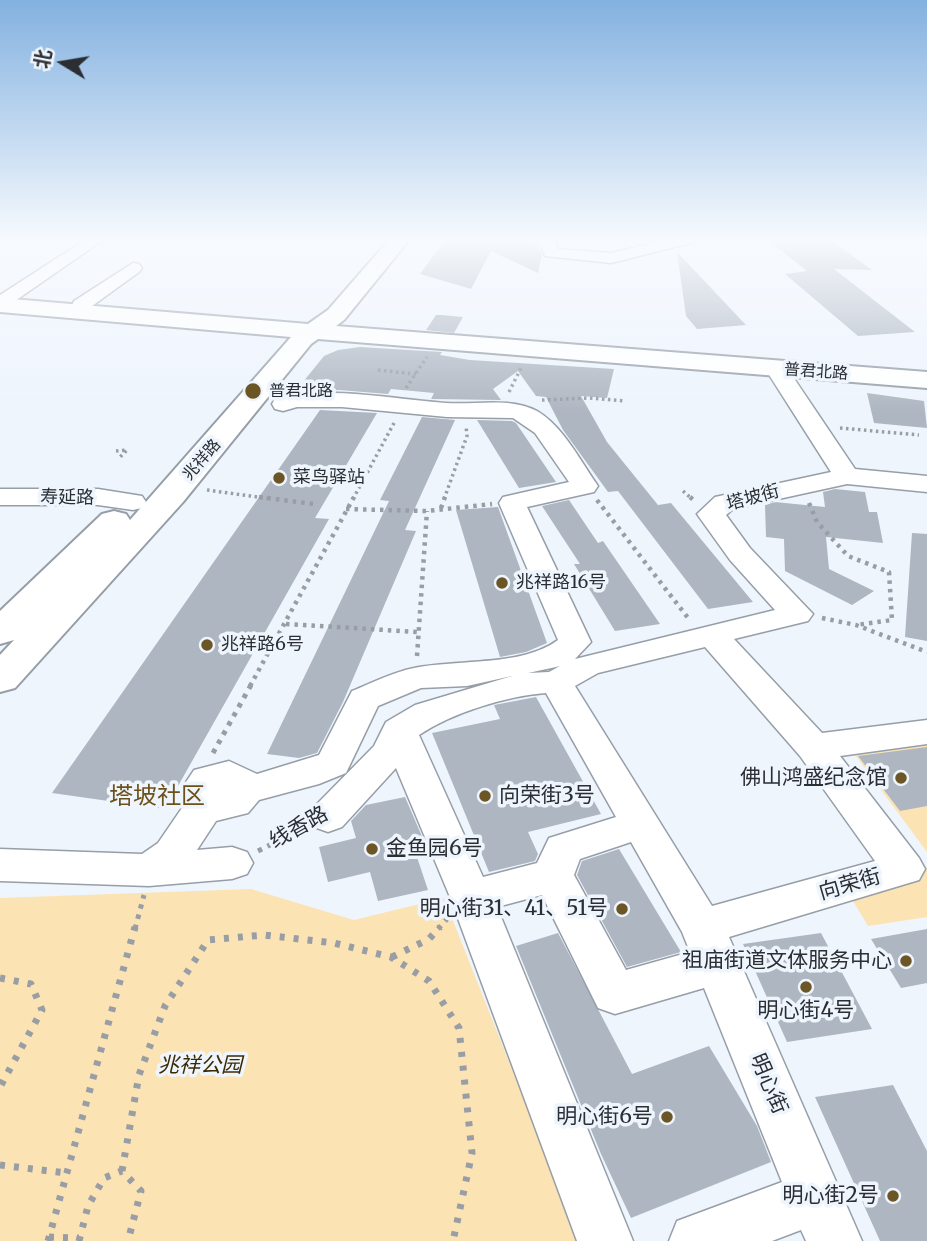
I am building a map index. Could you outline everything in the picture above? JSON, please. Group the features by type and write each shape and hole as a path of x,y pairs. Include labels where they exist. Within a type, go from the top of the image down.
{"main road":[{"name":"兆祥路","path":"0,632 133,502 210,420 250,364 276,337 307,322 343,298"},
{"path":"359,298 359,310 366,316 405,329 444,334"},
{"path":"8,302 307,322"},
{"path":"8,302 183,320 307,322"},
{"path":"183,320 235,331 253,343 250,364"},
{"name":"兆祥路","path":"0,678 172,495 302,339 307,322"},
{"name":"普君北路","path":"307,322 927,368"},
{"name":"普君北路","path":"307,322 777,370 927,380"}],"street":[{"path":"81,305 91,298"},
{"path":"0,324 8,302"},
{"path":"777,370 847,476"},
{"path":"149,870 173,853 194,820 207,806 231,806 242,798 246,790 306,775 333,764 364,699 416,678 467,675 556,657 575,642 512,503 585,486 541,426 529,416 515,411 464,411 326,401 293,401 283,404"},
{"name":"塔坡街","path":"797,614 731,546 711,514 724,503 847,476 927,485"},
{"name":"寿延路","path":"0,498 98,497 133,502"},
{"path":"640,824 563,849 553,875 615,994 710,946 640,824 556,682 586,666 700,627 797,614"},
{"name":"向荣街","path":"700,627 813,747 904,869 710,946"},
{"name":"线香路","path":"328,817 381,761 399,731 427,713 524,684 556,682"},
{"path":"399,731 471,897 605,1241"},
{"path":"813,747 927,732"},
{"path":"0,865 149,870 233,863"},
{"path":"471,897 553,875"},
{"name":"明心街","path":"710,946 825,1219"},
{"path":"697,1241 825,1219"}],"path":[{"path":"510,398 507,395 526,359"},
{"path":"378,370 416,373"},
{"path":"536,401 589,398 625,401"},
{"path":"212,754 286,624 403,407"},
{"path":"441,508 467,436 464,411"},
{"path":"814,426 919,435"},
{"path":"116,451 127,450 120,457"},
{"path":"801,486 817,522 848,556 889,572 892,620 856,625"},
{"path":"203,489 214,493 314,504"},
{"path":"346,509 427,510 512,503"},
{"path":"600,504 700,627"},
{"path":"416,678 427,510"},
{"path":"797,614 856,625 927,652"},
{"path":"286,624 418,632"},
{"name":"线香路","path":"233,863 328,817"},
{"path":"122,1171 104,1178 88,1206 79,1239 49,1239 145,893 149,870"},
{"path":"391,957 429,939 471,897"},
{"path":"122,1171 139,1075 165,1006 208,940 264,935 334,943 391,957 429,981 459,1028 472,1153 453,1241"},
{"path":"0,978 31,984 42,1010 0,1087"},
{"path":"0,1165 66,1173"},
{"path":"122,1171 141,1191 128,1241"}],"green space":[{"name":"佛山鸿盛纪念馆","path":"927,734 927,852 850,748"},
{"path":"927,867 927,917 868,926 850,896"},
{"name":"兆祥公园","path":"251,889 354,920 444,898 580,1241 0,1241 0,898"}],"building":[{"path":"683,298 720,298 746,325 697,329 686,316"},
{"path":"813,298 871,298 915,332 858,336"},
{"path":"436,315 463,317 454,333 426,330"},
{"path":"360,347 442,352 440,355 470,360 614,369 607,398 581,396 607,442 658,505 671,503 753,602 708,609 618,491 608,492 563,430 546,397 536,396 518,371 493,389 501,400 431,399 434,393 391,389 388,394 339,390 294,393 324,356 338,350"},
{"path":"867,393 924,401 927,428 874,423"},
{"name":"兆祥路6号","path":"320,410 377,413 315,518 329,519 165,809 52,793"},
{"path":"422,417 455,420 405,530 416,531 343,702 317,753 299,758 267,754 389,501 380,500"},
{"path":"477,420 516,423 556,482 519,488"},
{"path":"835,489 865,492 869,512 877,512 883,543 826,537 829,569 874,591 852,605 785,571 784,539 766,537 765,505 775,502 825,507 823,492"},
{"path":"569,500 598,543 603,541 660,624 615,631 574,564 580,564 542,506"},
{"name":"兆祥路16号","path":"498,507 547,643 526,652 500,657 456,510"},
{"path":"912,533 927,534 927,641 905,637"},
{"path":"536,697 601,814 528,832 538,854 535,861 489,872 432,733 500,719 494,705"},
{"name":"佛山鸿盛纪念馆","path":"927,747 927,806 900,811 858,756"},
{"name":"金鱼园6号","path":"405,797 427,848 415,851 428,890 378,901 370,872 328,882 319,847 356,838 351,821 366,805"},
{"name":"明心街31、41、51号","path":"619,849 681,952 627,967 577,875 582,861"},
{"name":"祖庙街道文体服务中心","path":"927,929 927,983 901,988 871,939"},
{"name":"明心街6号","path":"558,933 632,1074 709,1046 757,1126 771,1162 631,1218 601,1154 516,946"},
{"name":"明心街4号","path":"821,933 872,1029 787,1042 743,944"},
{"name":"明心街2号","path":"893,1085 927,1151 927,1241 880,1241 815,1097"}],"place":[{"name":"普君北路","path":"253,391"},
{"name":"菜鸟驿站","path":"279,478"},
{"name":"兆祥路16号","path":"502,583"},
{"name":"兆祥路6号","path":"207,645"},
{"name":"佛山鸿盛纪念馆","path":"901,778"},
{"name":"向荣街3号","path":"485,796"},
{"name":"金鱼园6号","path":"372,849"},
{"name":"明心街31、41、51号","path":"622,909"},
{"name":"祖庙街道文体服务中心","path":"906,961"},
{"name":"明心街4号","path":"806,987"},
{"name":"明心街6号","path":"667,1117"},
{"name":"明心街2号","path":"893,1196"}],"district":[{"name":"塔坡社区","path":"157,797"}]}
